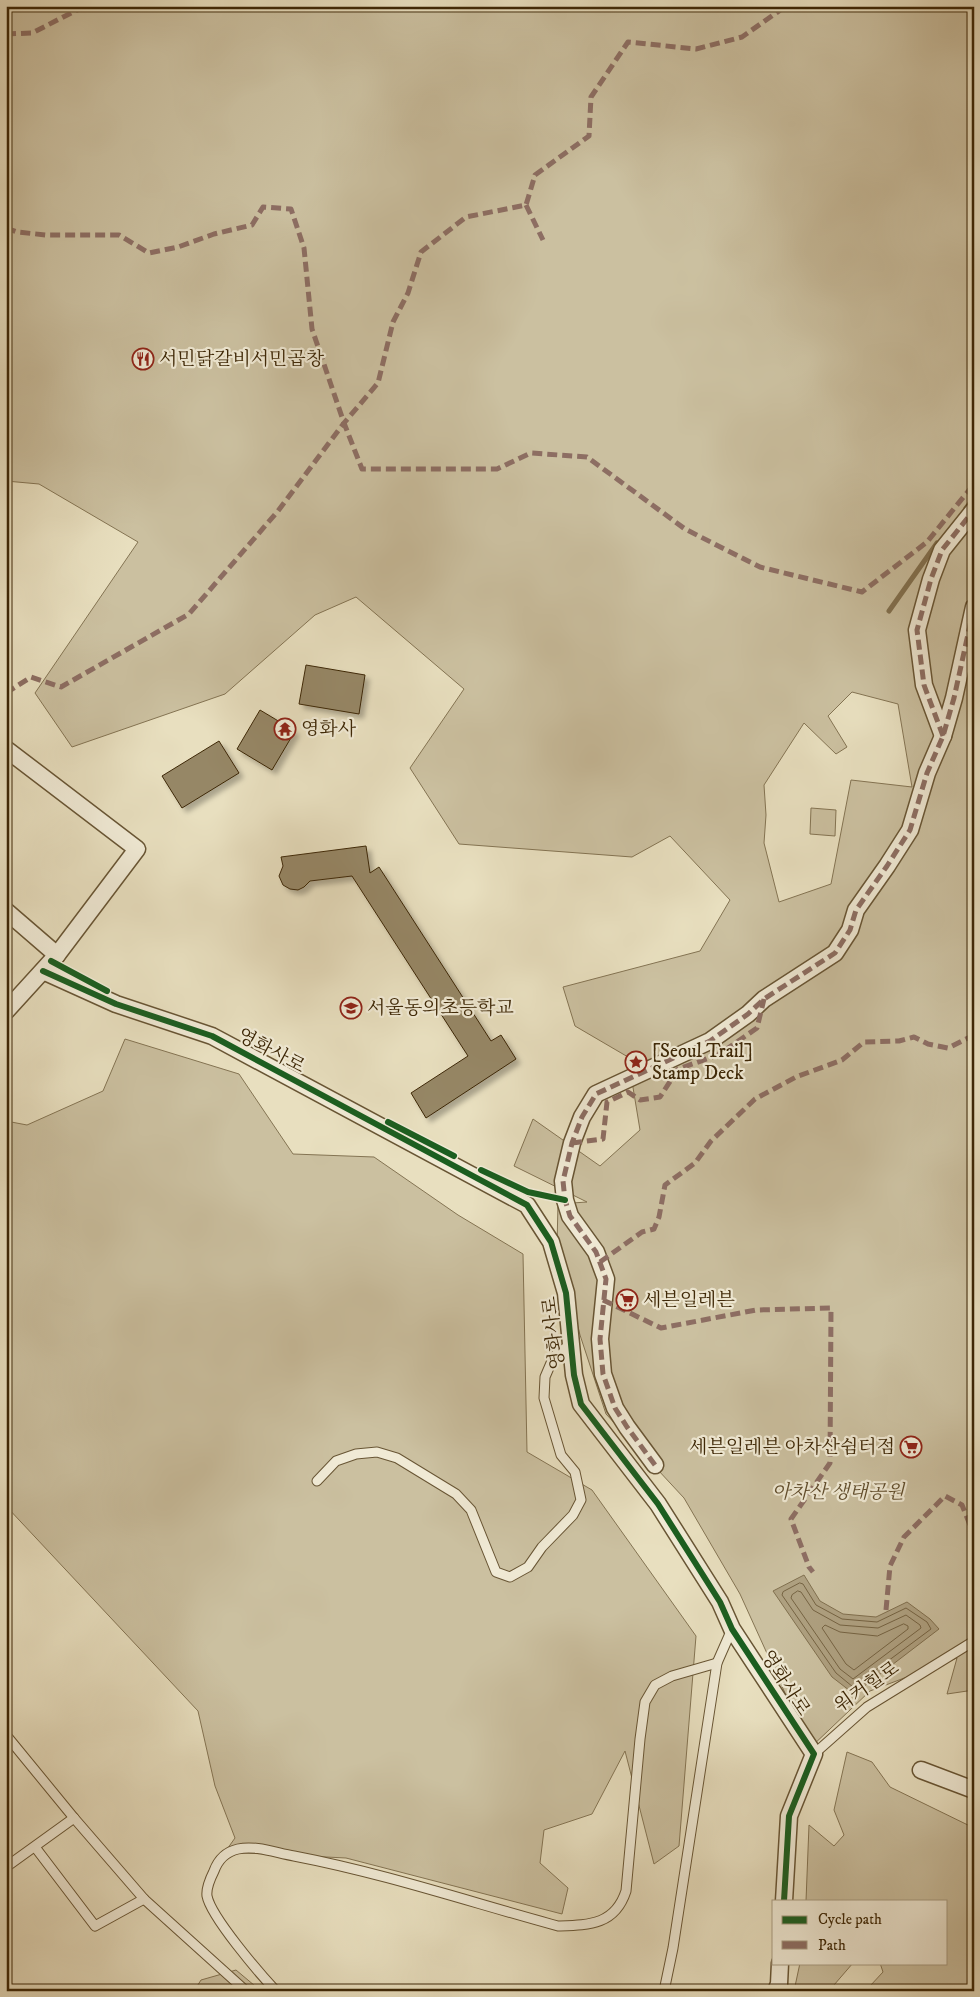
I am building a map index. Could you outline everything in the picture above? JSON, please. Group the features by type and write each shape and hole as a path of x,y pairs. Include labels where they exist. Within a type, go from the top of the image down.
{"street":[{"path":"943,736 924,685 917,630 931,580 942,550 974,510"},
{"path":"655,1465 626,1428 615,1408 603,1374 600,1339 606,1279 596,1252 570,1216 565,1200 563,1181 572,1143 582,1117 596,1094 710,1041 748,1014 764,999 835,953 850,930 856,910 910,830 928,773 943,736 954,698 974,607"},
{"path":"6,749 137,849 57,955 6,1011"},
{"path":"6,911 57,955"},
{"name":"영화사로","path":"43,970 116,1004 212,1036 527,1205 551,1242 566,1293 574,1375 581,1404 658,1504 720,1602 732,1629 814,1754"},
{"name":"워커힐로","path":"784,1900 789,1816 814,1754"},
{"path":"920,1770 974,1790"},
{"path":"776,1991 779,1984 780,1964"}],"lane":[{"path":"317,1482 336,1461 356,1454 377,1452 397,1458 456,1494 471,1510 496,1572 510,1578 528,1567 542,1547 573,1515 581,1500 574,1472 561,1455 544,1398 545,1377 554,1356 571,1344"},
{"path":"664,1991 673,1948 717,1663 732,1629"},
{"name":"워커힐로","path":"814,1754 867,1707 974,1641"},
{"path":"276,1991 220,1923 210,1905 207,1895 209,1882 222,1856 238,1849 254,1848 330,1863 558,1926 583,1926 597,1922 610,1916 621,1905 626,1891 645,1702 655,1685 672,1676 717,1663"},
{"path":"6,1735 144,1899 246,1991"},
{"path":"6,1868 74,1818"},
{"path":"35,1846 95,1926 144,1899"}],"green space":[{"name":"아차산 생태공원","path":"6,6 974,6 974,1690 947,1694 957,1658 870,1691 810,1748 740,1594 684,1498 606,1414 580,1335 557,1245 558,1204 587,1202 514,1166 533,1119 600,1166 640,1130 628,1057 575,1026 563,987 700,951 730,900 670,836 632,857 459,844 410,768 464,689 356,597 315,615 225,694 72,747 35,693 138,542 39,484 6,481","holes":["852,692 898,704 912,787 851,780 831,884 779,902 764,843 766,815 764,785 804,723 836,754 847,747 828,716"]},
{"path":"811,808 836,810 835,836 810,834"},
{"path":"125,1039 239,1074 293,1154 374,1157 458,1215 523,1254 527,1452 592,1490 696,1636 679,1846 654,1864 625,1751 592,1814 544,1830 540,1863 568,1888 562,1914 346,1858 225,1852 235,1838 215,1786 198,1711 6,1506 6,1121 27,1125 103,1091"},
{"path":"847,1752 872,1762 890,1787 974,1828 974,1991 871,1991 870,1986 883,1972 880,1964 948,1964 948,1900 806,1900 809,1825 834,1846 844,1835 834,1810"},
{"path":"800,1964 852,1964 834,1985 832,1991 794,1991"},
{"path":"236,1970 261,1991 194,1991 201,1980"}],"water":[{"path":"804,1575 820,1601 843,1614 876,1617 907,1602 930,1619 939,1629 854,1694 832,1677 773,1591"}],"building":[{"path":"306,665 365,675 359,714 299,704"},
{"path":"260,710 295,731 272,770 237,749"},
{"path":"219,741 239,773 182,808 162,776"},
{"path":"366,846 370,873 379,867 491,1041 501,1035 516,1059 426,1118 411,1093 468,1056 352,876 310,881 298,890 290,889 283,885 279,876 283,866 281,857"}],"waterway":[{"path":"966,508 974,498"},
{"path":"889,611 937,543"}],"marked path":[{"path":"6,34 32,33 85,6"},
{"path":"6,693 31,677 61,687 189,614 278,511 344,423 378,383 393,322 408,293 421,252 466,217 526,205 535,175 589,136 591,97 628,42 696,49 742,37 786,6"},
{"path":"526,205 543,240"},
{"path":"6,228 17,232 46,235 119,235 149,253 178,247 214,234 252,225 263,207 291,209 304,248 312,329 362,469 497,469 531,453 587,457 685,529 760,567 862,592 927,542 974,484"},
{"path":"943,736 924,685 917,630 931,579 942,550 974,510"},
{"path":"655,1465 615,1408 603,1374 600,1339 606,1279 596,1252 570,1216 565,1200 563,1181 572,1143 582,1117 596,1094 710,1041 748,1014 764,999 835,953 850,930 856,910 910,830 927,773 943,736 954,698 974,607"},
{"path":"572,1143 603,1139 607,1102 628,1092 640,1100 660,1097 678,1069 718,1055 757,1028 764,999"},
{"path":"600,1262 642,1232 654,1229 659,1217 665,1185 695,1163 711,1141 755,1099 796,1077 842,1060 864,1042 899,1041 914,1037 928,1044 948,1048 974,1035"},
{"path":"603,1300 661,1328 756,1310 831,1308 830,1463 791,1519 809,1567 813,1572"},
{"path":"886,1610 890,1566 904,1537 945,1496 962,1505 974,1535"}],"cycle path":[{"path":"51,961 107,991"},
{"path":"43,971 116,1004 212,1036 527,1205 551,1242 566,1293 574,1375 581,1404 658,1504 720,1602 732,1629 814,1754 789,1816 784,1900"},
{"path":"388,1122 454,1156"},
{"path":"481,1170 528,1192 565,1200"}],"place":[{"name":"서민닭갈비서민곱창","path":"143,359"},
{"name":"영화사","path":"285,729"},
{"name":"서울동의초등학교","path":"351,1008"},
{"name":"[Seoul Trail] Stamp Deck","path":"636,1062"},
{"name":"세븐일레븐","path":"627,1300"},
{"name":"세븐일레븐 아차산쉼터점","path":"911,1447"}]}
